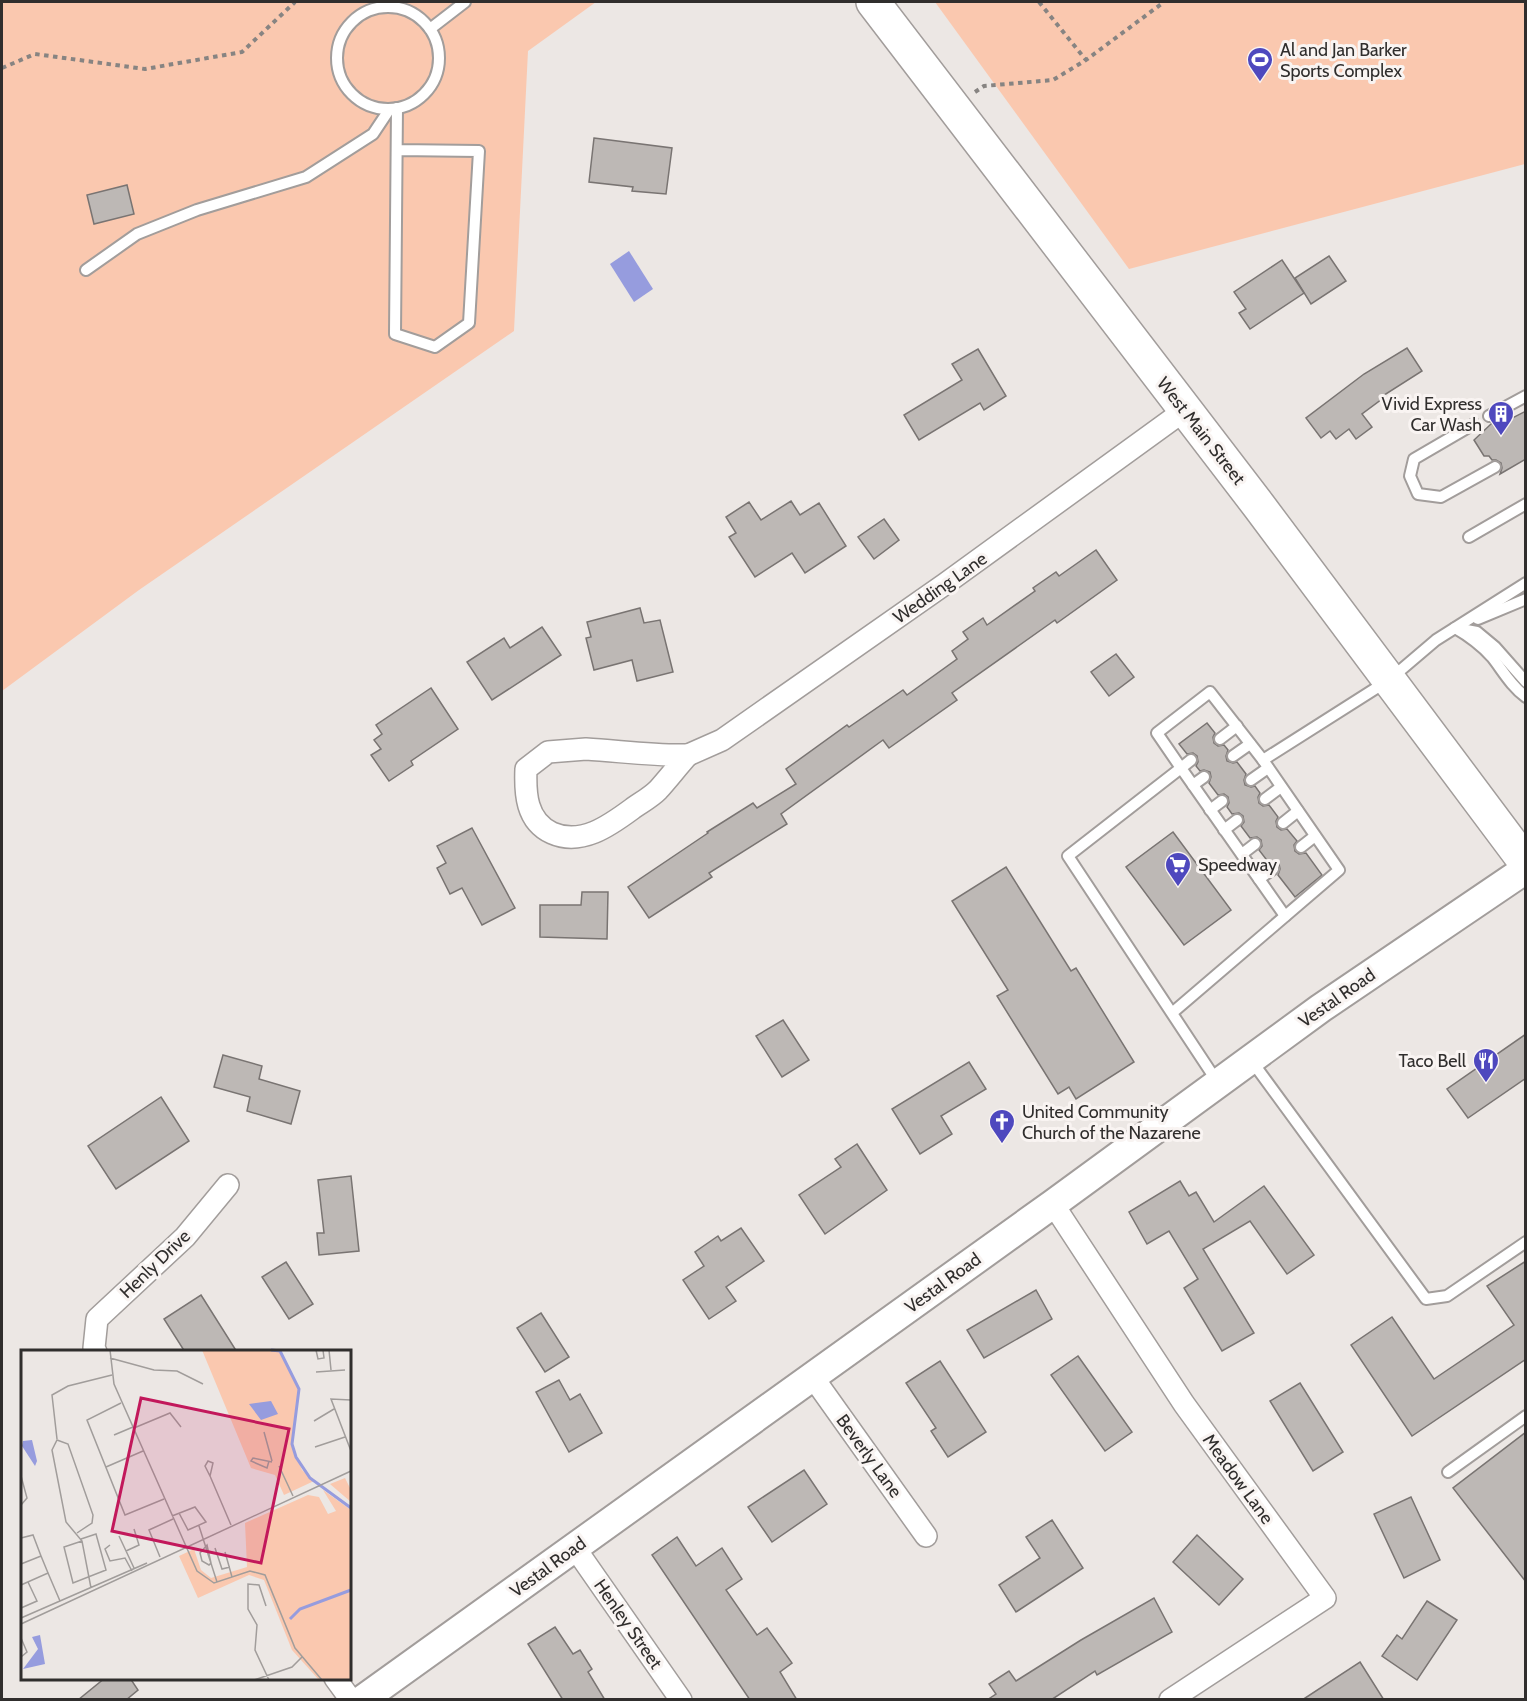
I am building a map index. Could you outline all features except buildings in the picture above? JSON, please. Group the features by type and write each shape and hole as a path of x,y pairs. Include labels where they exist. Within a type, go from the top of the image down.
{"main road":[{"name":"West Main Street","path":"873,2 1185,410 1526,863"}],"street":[{"name":"Wedding Lane","path":"688,755 656,792 599,832 584,836 556,835 543,829 531,813 525,794 526,769 548,752 586,749 655,756 688,755 722,740 945,584 1185,410"},
{"name":"Vestal Road","path":"362,1700 1321,1008 1526,869"},
{"name":"Henly Drive","path":"95,1350 98,1319 185,1237 228,1185"},
{"name":"Meadow Lane","path":"1053,1203 1184,1404 1325,1598 1170,1700"},
{"name":"Beverly Lane","path":"812,1376 926,1536"},
{"name":"Henley Street","path":"575,1548 681,1700"},
{"path":"337,1680 351,1700"}],"lane":[{"path":"430,29 465,2"},
{"path":"393,6 410,11 424,21 434,35 439,52 438,69 432,85 420,98 393,109 372,107 357,99 345,87 338,72 336,56 339,39 348,24 361,13 376,7 393,6"},
{"path":"393,109 397,150 395,334 435,347 469,323 479,151 397,150"},
{"path":"86,270 137,234 197,210 306,177 373,134 393,109"},
{"path":"1489,416 1526,396"},
{"path":"1474,424 1414,459 1410,476 1418,494 1441,497 1495,466"},
{"path":"1469,537 1526,504"},
{"path":"1251,780 1265,764 1389,680 1436,640 1526,583"},
{"path":"1455,628 1526,598"},
{"path":"1455,628 1477,632 1495,647 1526,682"},
{"path":"1455,628 1477,641 1507,680 1526,697"},
{"path":"1172,1013 1339,870 1265,764 1210,692 1157,733 1285,916"},
{"path":"1220,739 1237,726"},
{"path":"1233,756 1250,744"},
{"path":"1191,760 1068,856 1219,1083"},
{"path":"1193,785 1204,777"},
{"path":"1265,800 1281,787"},
{"path":"1210,810 1222,801"},
{"path":"1283,823 1298,811"},
{"path":"1224,830 1237,820"},
{"path":"1301,848 1315,837"},
{"path":"1242,854 1255,844"},
{"path":"1259,879 1273,869"},
{"path":"1251,1060 1426,1299 1447,1296 1526,1242"},
{"path":"1448,1472 1526,1416"}],"path":[{"path":"2,68 35,54 145,69 242,52 295,2"},
{"path":"1039,2 1086,60"},
{"path":"952,108 984,86 1053,80 1086,60 1164,2"}],"shaded area":[{"path":"2,2 596,2 528,51 514,331 139,590 2,691"},
{"name":"Al and Jan Barker Sports Complex","path":"935,2 1525,2 1525,164 1129,269"}],"water":[{"path":"629,251 653,289 634,302 610,264"}],"place":[{"name":"Al and Jan Barker Sports Complex","path":"1260,83"},
{"name":"Vivid Express Car Wash","path":"1501,437"},
{"name":"Speedway","path":"1178,888"},
{"name":"Taco Bell","path":"1486,1084"},
{"name":"United Community Church of the Nazarene","path":"1002,1145"}]}
